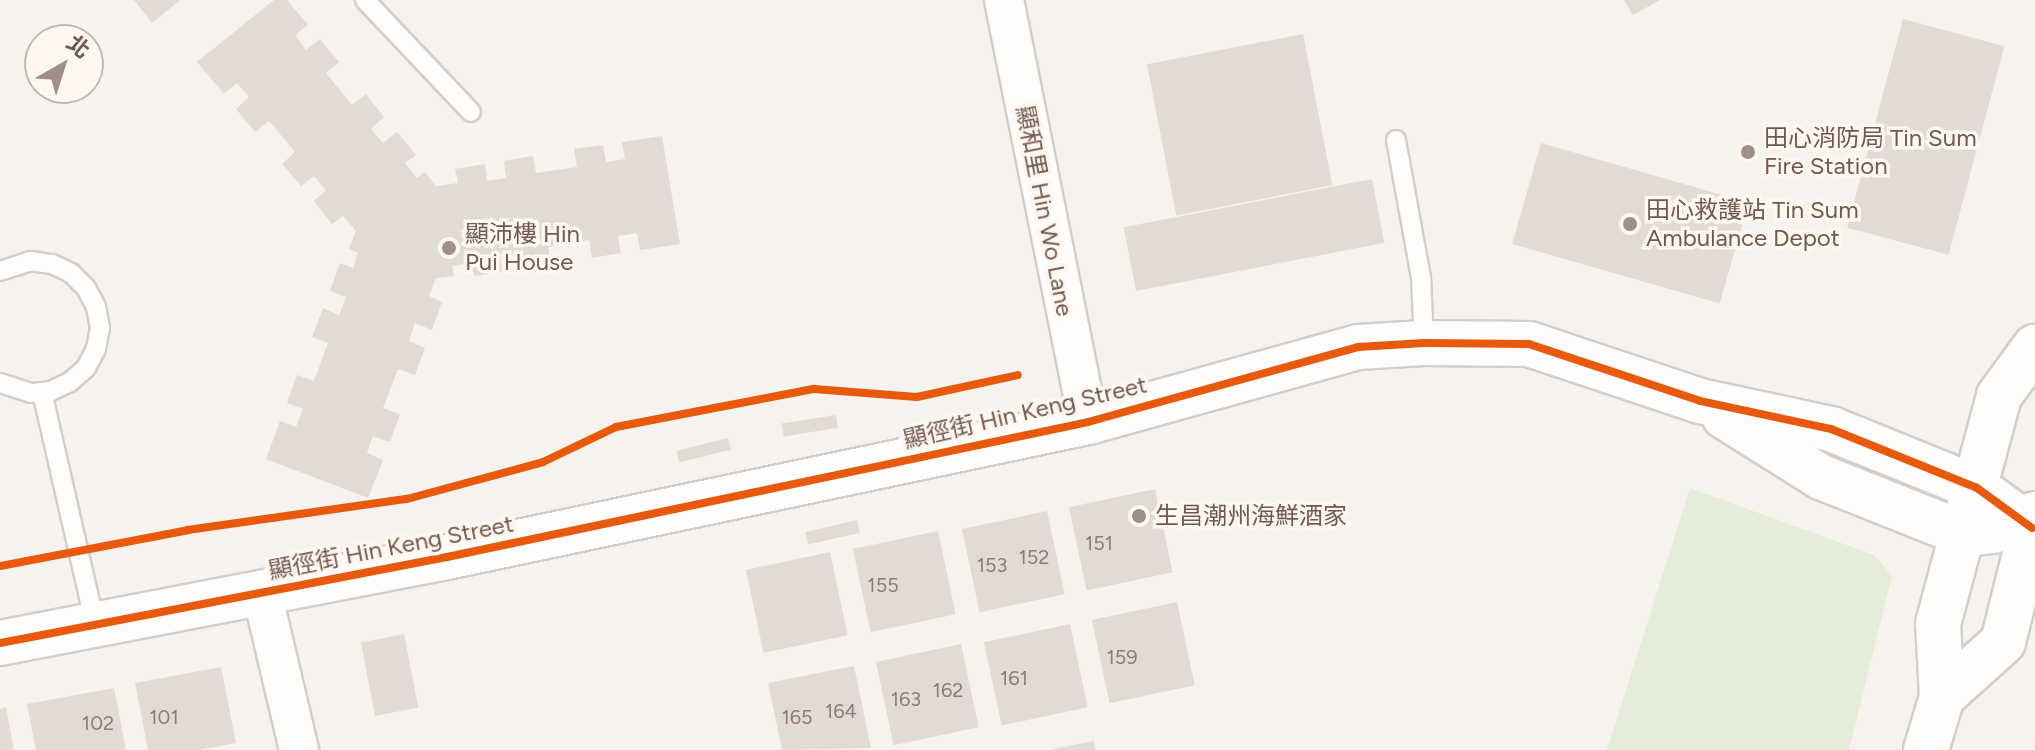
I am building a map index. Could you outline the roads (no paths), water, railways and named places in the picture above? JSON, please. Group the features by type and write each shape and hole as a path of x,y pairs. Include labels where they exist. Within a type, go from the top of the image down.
{"street":[{"name":"顯和里 Hin Wo Lane","path":"1004,0 1088,422"},
{"name":"顯徑街 Hin Keng Street","path":"0,643 96,627 1088,422 1358,347 1424,343 1529,344 1700,401 1831,429 1977,488 2034,521"},
{"path":"1926,750 1942,697 1938,624 1977,488 1999,396 2035,347"},
{"name":"顯徑街 Hin Keng Street","path":"1700,401 1821,477 1964,534 2034,521"},
{"path":"1942,697 2003,642 2034,521"},
{"path":"262,593 299,750"}],"lane":[{"path":"365,0 471,112"},
{"path":"1396,140 1421,277 1424,343"},
{"path":"0,251 7,268 30,261 52,264 71,273 86,288 96,307 100,328 96,349 86,368 70,382 42,392 9,388 0,383"},
{"path":"42,392 96,627"}],"place":[{"name":"田心消防局 Tin Sum Fire Station","path":"1748,152"},
{"name":"田心救護站 Tin Sum Ambulance Depot","path":"1630,224"},
{"name":"顯沛樓 Hin Pui House","path":"449,248"},
{"name":"生昌潮州海鮮酒家","path":"1139,516"}]}
